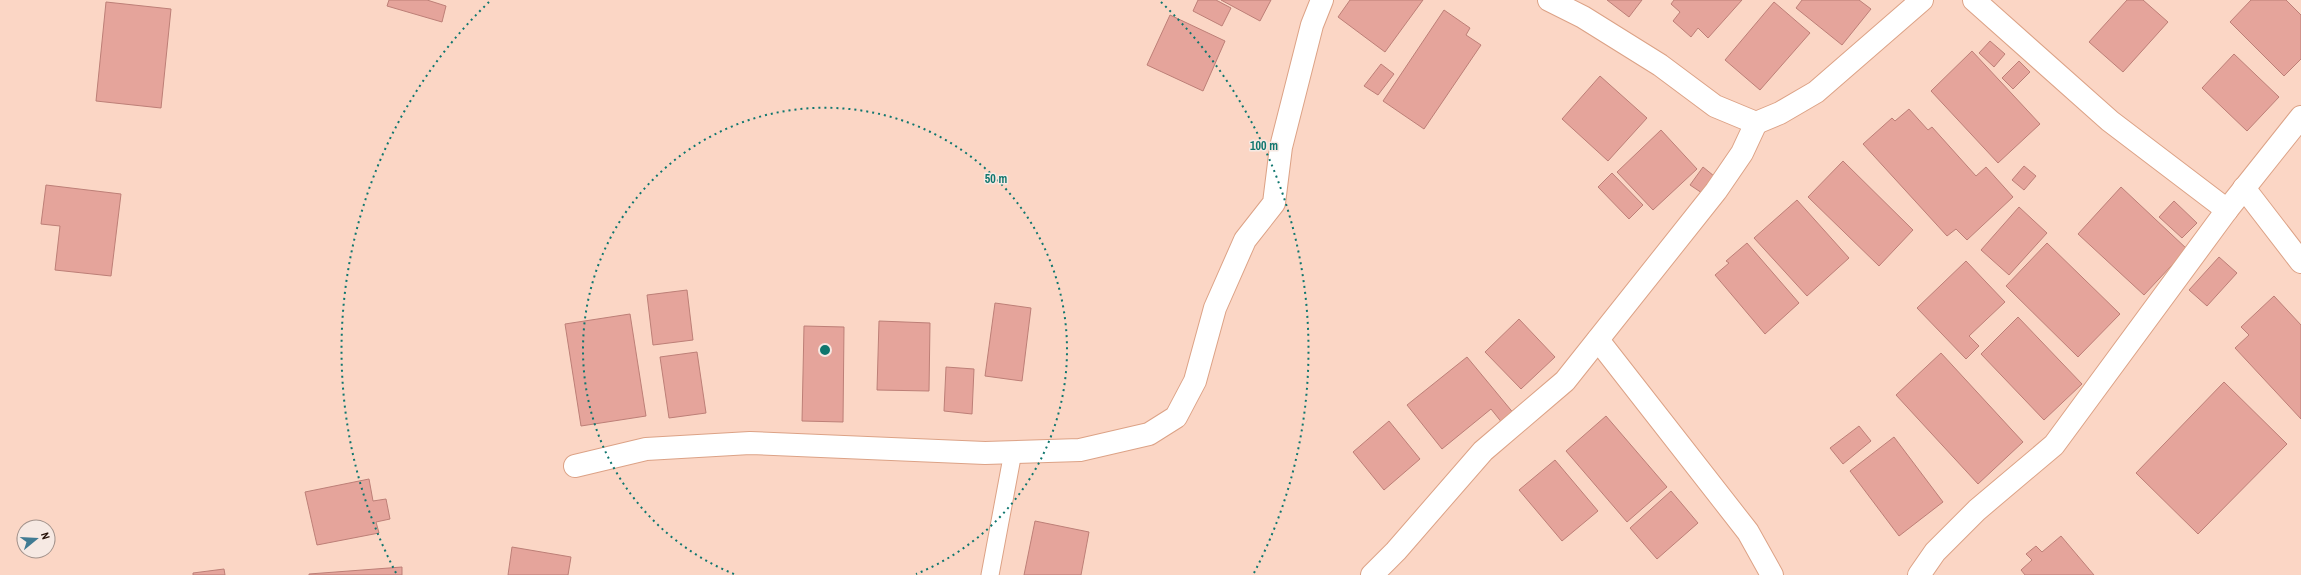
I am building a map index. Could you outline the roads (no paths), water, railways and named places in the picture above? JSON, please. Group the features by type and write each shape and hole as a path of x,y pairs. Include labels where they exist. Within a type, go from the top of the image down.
{"street":[{"path":"575,466 646,449 750,443 900,451 1013,452 1080,450 1150,434 1176,417 1195,381 1215,308 1245,240 1274,203 1281,146 1312,25 1322,0"},
{"path":"1550,0 1583,17 1660,65 1715,106 1756,123"},
{"path":"1372,575 1396,551 1483,451 1565,382 1716,192 1742,153 1756,123 1780,113 1816,92 1922,0"},
{"path":"1974,0 2110,121 2227,210"},
{"path":"1919,575 1935,552 1977,510 2054,445 2227,210 2301,117"},
{"path":"2244,188 2301,262"},
{"path":"1598,340 1748,532 1772,575"}],"lane":[{"path":"990,575 1013,452"}]}
